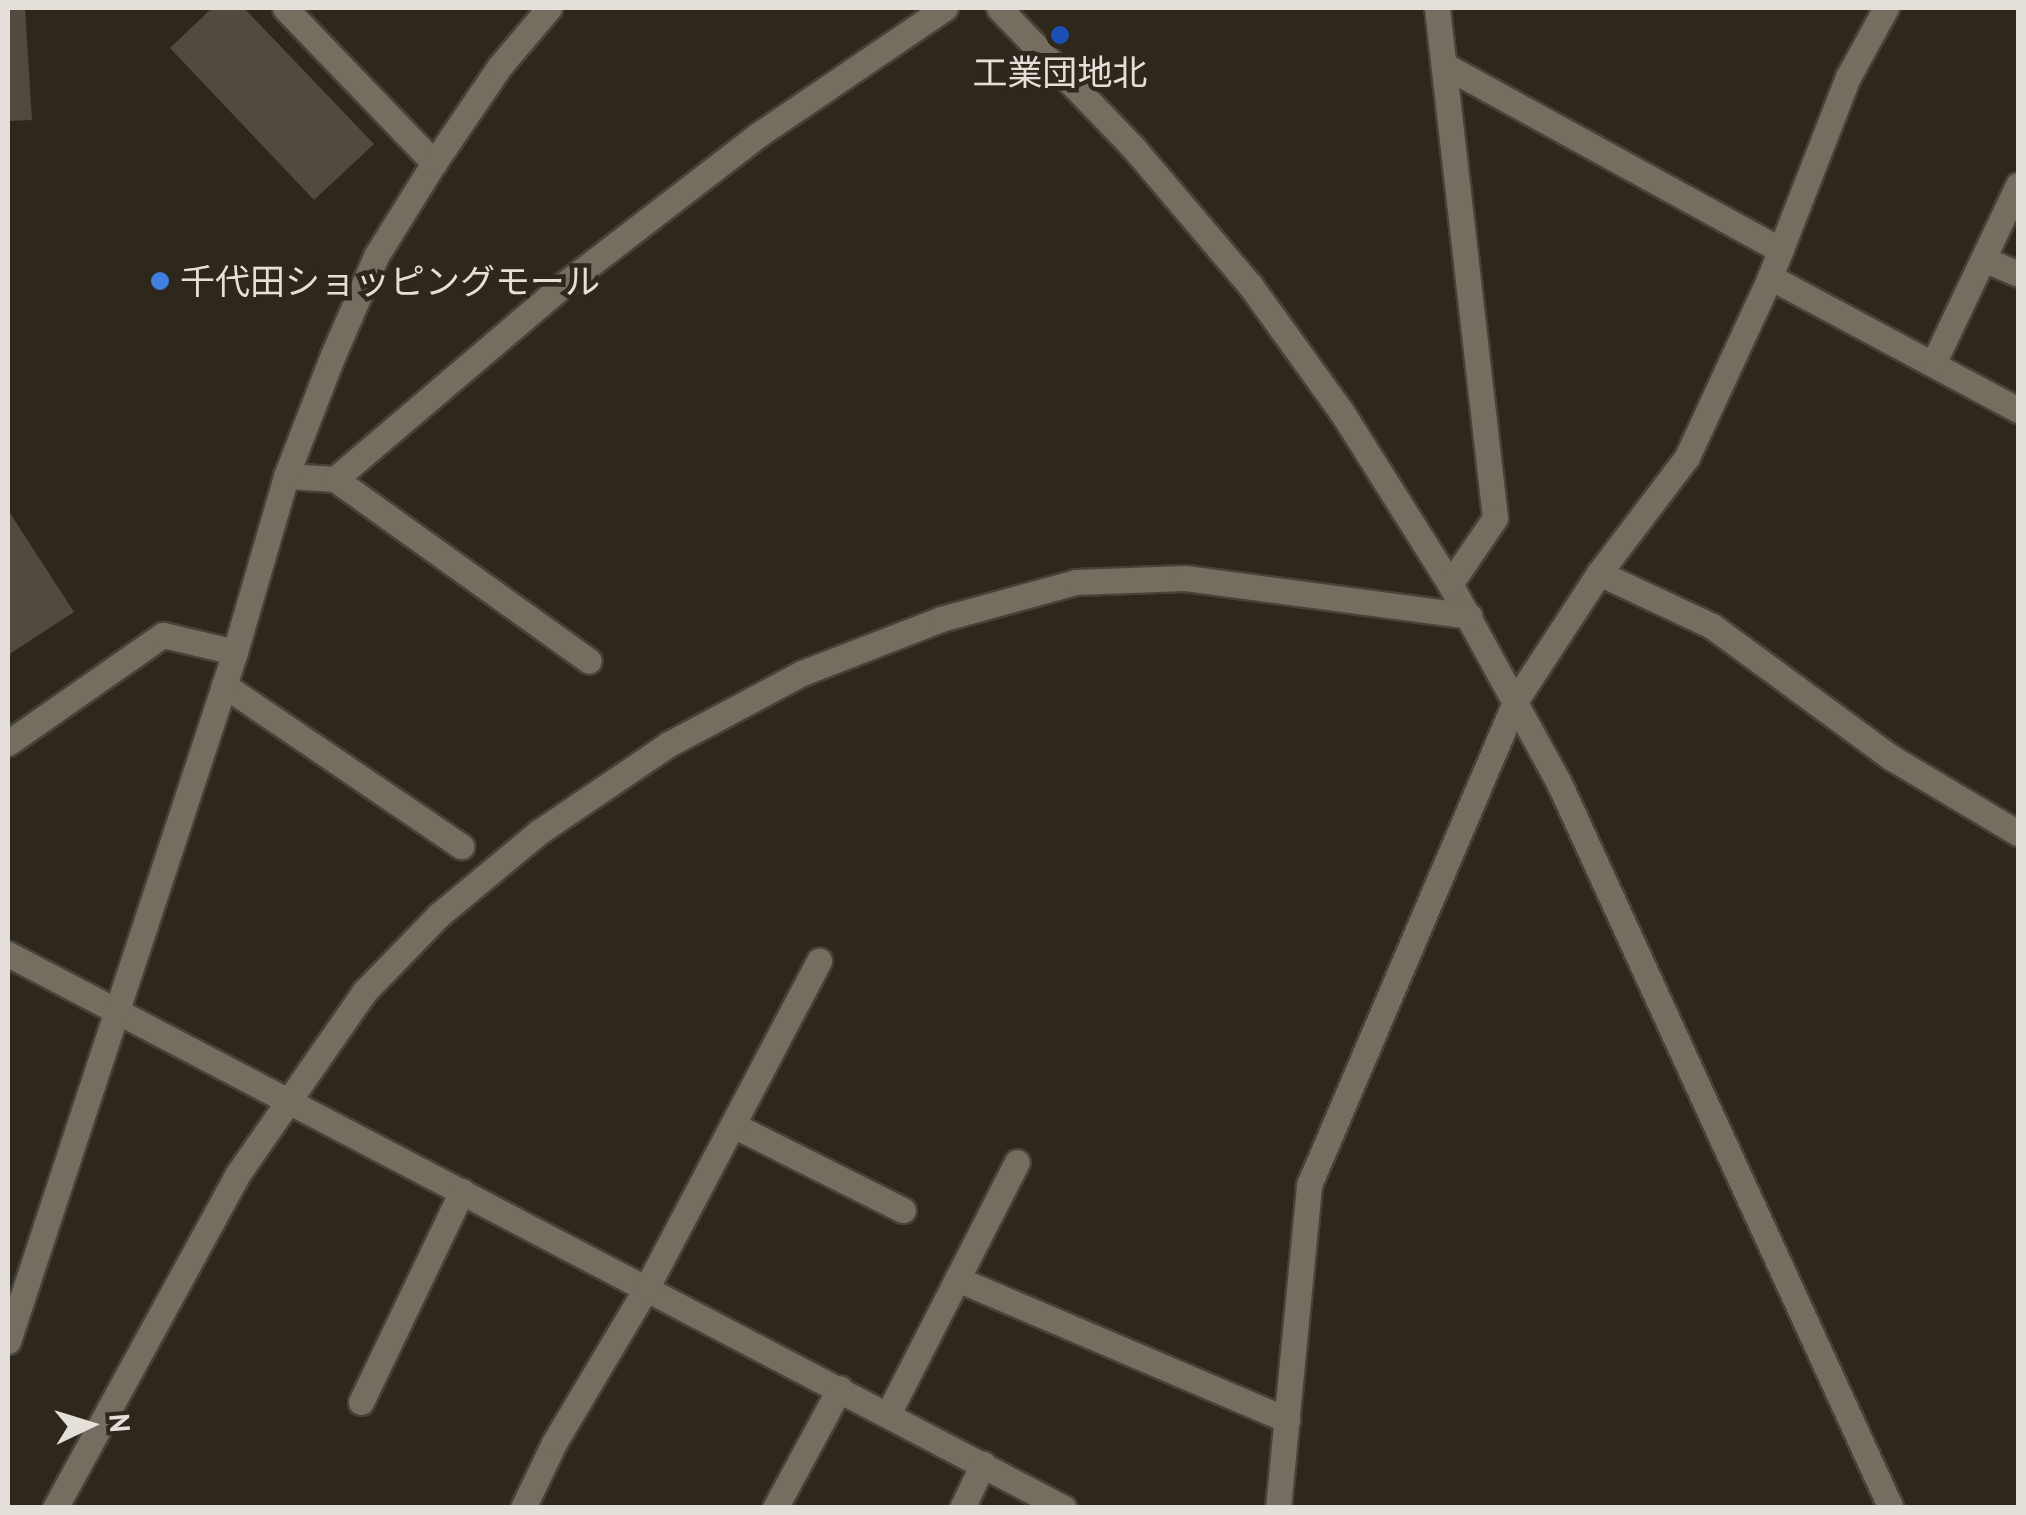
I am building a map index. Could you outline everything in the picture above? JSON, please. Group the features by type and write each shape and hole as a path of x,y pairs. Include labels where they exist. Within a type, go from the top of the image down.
{"street":[{"path":"285,8 434,162"},
{"path":"8,1342 235,652 286,476 376,256 500,66 548,8"},
{"path":"335,478 562,286 758,136 945,8"},
{"path":"999,8 1132,146 1250,286 1341,411 1450,584 1558,783 1891,1508"},
{"path":"1437,8 1495,518 1450,584"},
{"path":"1278,1508 1309,1184 1516,700 1599,573 1687,458 1770,277 1848,77 1886,8"},
{"path":"1444,65 1781,250"},
{"path":"1933,364 2018,185"},
{"path":"1983,259 2018,274"},
{"path":"1770,277 2018,410"},
{"path":"286,476 335,478 589,662"},
{"path":"1599,573 1712,626 1892,758 2018,832"},
{"path":"55,1508 237,1175 287,1097 365,991 467,891 538,832 669,744 802,673 941,619 1076,582 1185,578 1469,616"},
{"path":"8,742 163,635 235,652"},
{"path":"224,685 461,846"},
{"path":"8,954 117,1015 287,1097 1064,1508"},
{"path":"522,1508 554,1444 647,1287 819,962"},
{"path":"733,1125 903,1210"},
{"path":"888,1414 1018,1162"},
{"path":"362,1402 462,1191"},
{"path":"957,1279 1287,1420"},
{"path":"775,1508 840,1388"},
{"path":"962,1508 983,1464"}],"building":[{"path":"8,8 25,8 32,120 8,121"},
{"path":"212,8 244,8 374,144 314,200 170,48"},
{"path":"8,510 74,612 8,655"}],"place":[{"name":"工業団地北","path":"1060,35"},
{"name":"千代田ショッピングモール","path":"160,281"}]}
